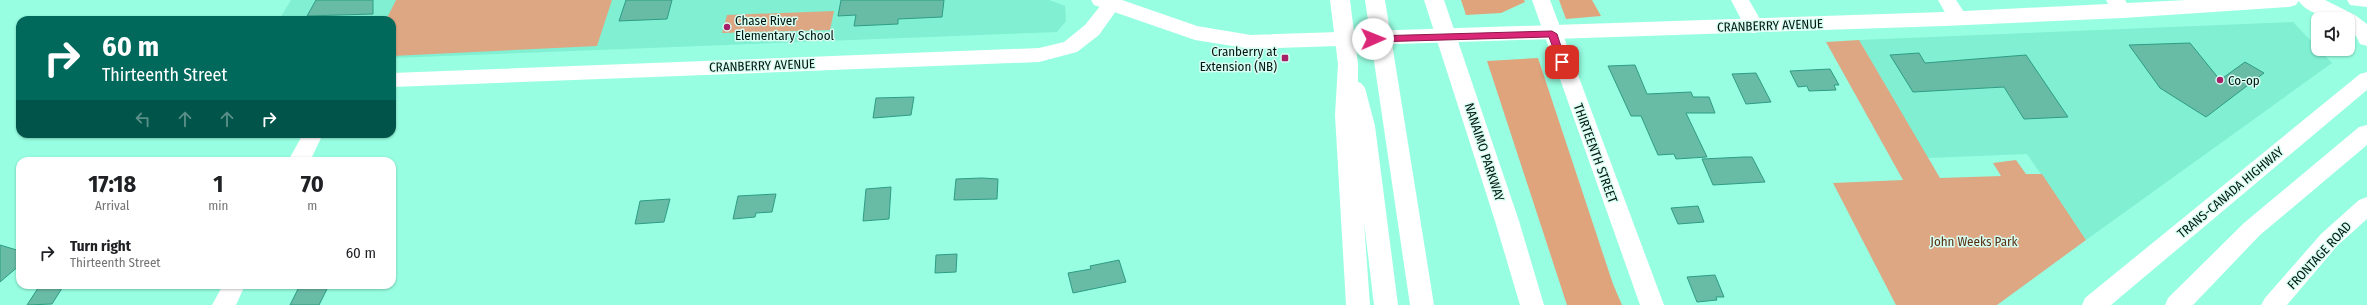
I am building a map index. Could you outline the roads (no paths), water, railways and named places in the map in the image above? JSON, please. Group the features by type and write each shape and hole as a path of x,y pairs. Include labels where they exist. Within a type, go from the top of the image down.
{"main road":[{"name":"CRANBERRY AVENUE","path":"1107,2 1195,33 1251,42 1552,34 1958,18 2119,5 2289,0"},
{"path":"2308,0 2333,12"},
{"path":"2357,0 2367,0"},
{"name":"NANAIMO PARKWAY","path":"1436,6 1532,305"},
{"path":"1341,7 1348,64 1364,126 1386,305"},
{"path":"1376,7 1422,305"},
{"path":"2355,25 2364,32 2367,39"},
{"path":"1348,64 1346,115 1358,305"},
{"name":"TRANS-CANADA HIGHWAY","path":"2094,305 2367,79"},
{"path":"2177,305 2252,229 2367,133"}],"street":[{"name":"THIRTEENTH STREET","path":"1540,0 1652,305"},
{"path":"1740,0 1754,26"},
{"path":"1947,0 1958,18"},
{"name":"CRANBERRY AVENUE","path":"396,80 1039,55 1070,46 1092,30 1107,2"},
{"path":"301,157 311,138"},
{"name":"FRONTAGE ROAD","path":"2273,305 2329,240 2367,206"},
{"path":"224,305 232,289"}],"place":[{"name":"Chase River Elementary School","path":"727,27"},
{"name":"Cranberry at Extension (NB)","path":"1285,58"},
{"name":"Co-op","path":"2220,80"}],"park label":[{"name":"John Weeks Park","path":"1974,241"}]}
